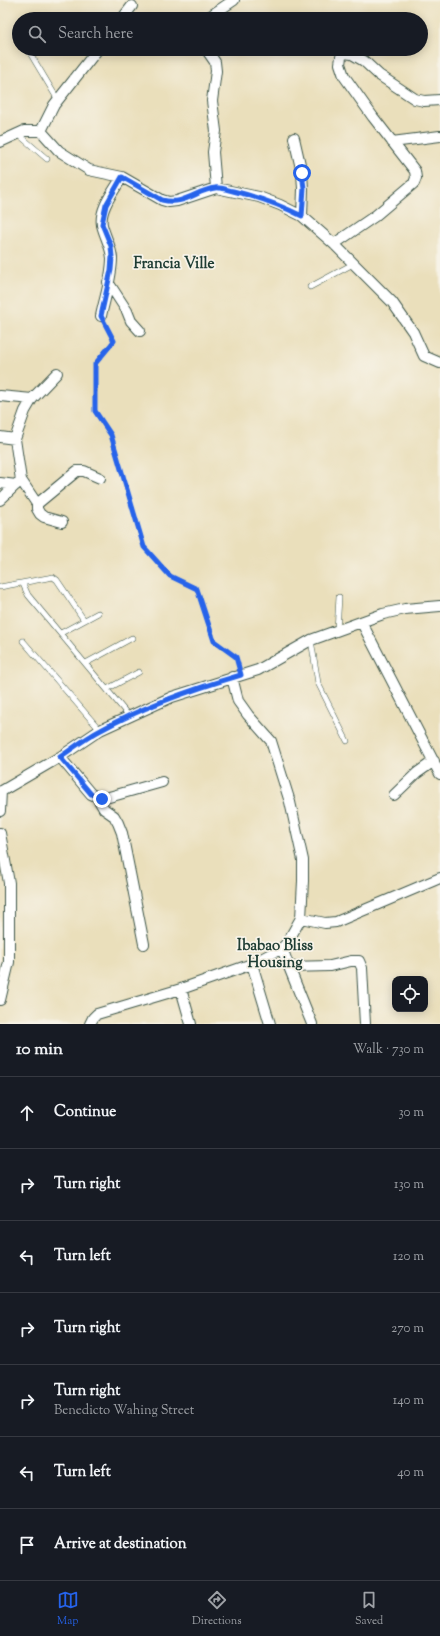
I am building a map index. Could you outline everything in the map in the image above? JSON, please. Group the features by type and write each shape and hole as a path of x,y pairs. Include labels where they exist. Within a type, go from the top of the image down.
{"street":[{"path":"216,12 234,0"},
{"path":"127,12 132,6"},
{"path":"41,131 54,105 93,56"},
{"path":"211,56 215,62 216,71 212,101 216,131 213,152 216,188"},
{"path":"334,244 375,216 414,183 416,178 415,171 344,76 340,64 342,56"},
{"path":"355,56 364,61 379,75 415,99 424,101 440,100"},
{"path":"0,142 24,131 41,131 59,151 89,170 122,177 162,200 169,202 178,201 216,188 259,197 302,216 334,244 392,302 413,332 424,356 440,363"},
{"path":"392,142 440,136"},
{"path":"294,138 304,188 302,216"},
{"path":"101,316 111,270 112,257 111,246 102,224 106,205 122,177"},
{"path":"108,282 127,311 130,321 140,331"},
{"path":"57,373 32,399 25,411 15,439 19,483 37,504 37,509 40,514 62,522"},
{"path":"0,396 32,399"},
{"path":"0,437 15,439"},
{"path":"37,504 77,472 84,471 100,478"},
{"path":"0,483 19,483"},
{"path":"0,500 19,483"},
{"path":"0,811 1,792 60,757 100,730 129,716 172,697 258,670 311,640 337,630 383,614 405,609 440,606"},
{"path":"362,622 440,774"},
{"path":"90,1024 97,1014 181,989 252,964 282,948 301,918 303,860 290,802 271,741 238,701 236,676"},
{"path":"60,757 91,794 97,798 104,809 114,816 118,823 122,833 144,944"},
{"path":"394,795 417,773 434,761"},
{"path":"97,798 102,799 162,782"},
{"path":"0,833 9,884 10,922 9,962 0,1000"},
{"path":"301,918 325,924 336,922 440,878"},
{"path":"282,948 312,1024"},
{"path":"289,967 330,966 351,961 359,961 362,968 365,1024"},
{"path":"252,964 270,1024"},
{"path":"181,989 191,1024"}],"lane":[{"path":"32,56 58,100"},
{"path":"18,134 47,159"},
{"path":"310,287 353,264"},
{"path":"0,587 23,584 53,577 57,580 84,620"},
{"path":"23,584 28,595 129,716"},
{"path":"337,630 339,597"},
{"path":"61,633 98,613"},
{"path":"86,663 132,638"},
{"path":"311,640 318,683 347,741"},
{"path":"24,641 100,730"},
{"path":"107,689 139,672"}],"path":[{"path":"101,316 114,341 95,364 95,411 111,435 144,547 170,576 197,589 214,641 236,657 236,676"}],"district":[{"name":"Francia Ville","path":"174,264"},
{"name":"Ibabao Bliss Housing","path":"275,954"}],"route":[{"path":"102,799 91,794 60,757 100,730 129,716 172,697 241,675 236,657 214,641 197,589 170,576 144,547 111,435 95,411 95,364 114,341 101,316 111,270 112,257 111,246 102,224 106,205 122,177 162,200 169,202 178,201 216,188 259,197 302,216 304,188 302,173"}]}
